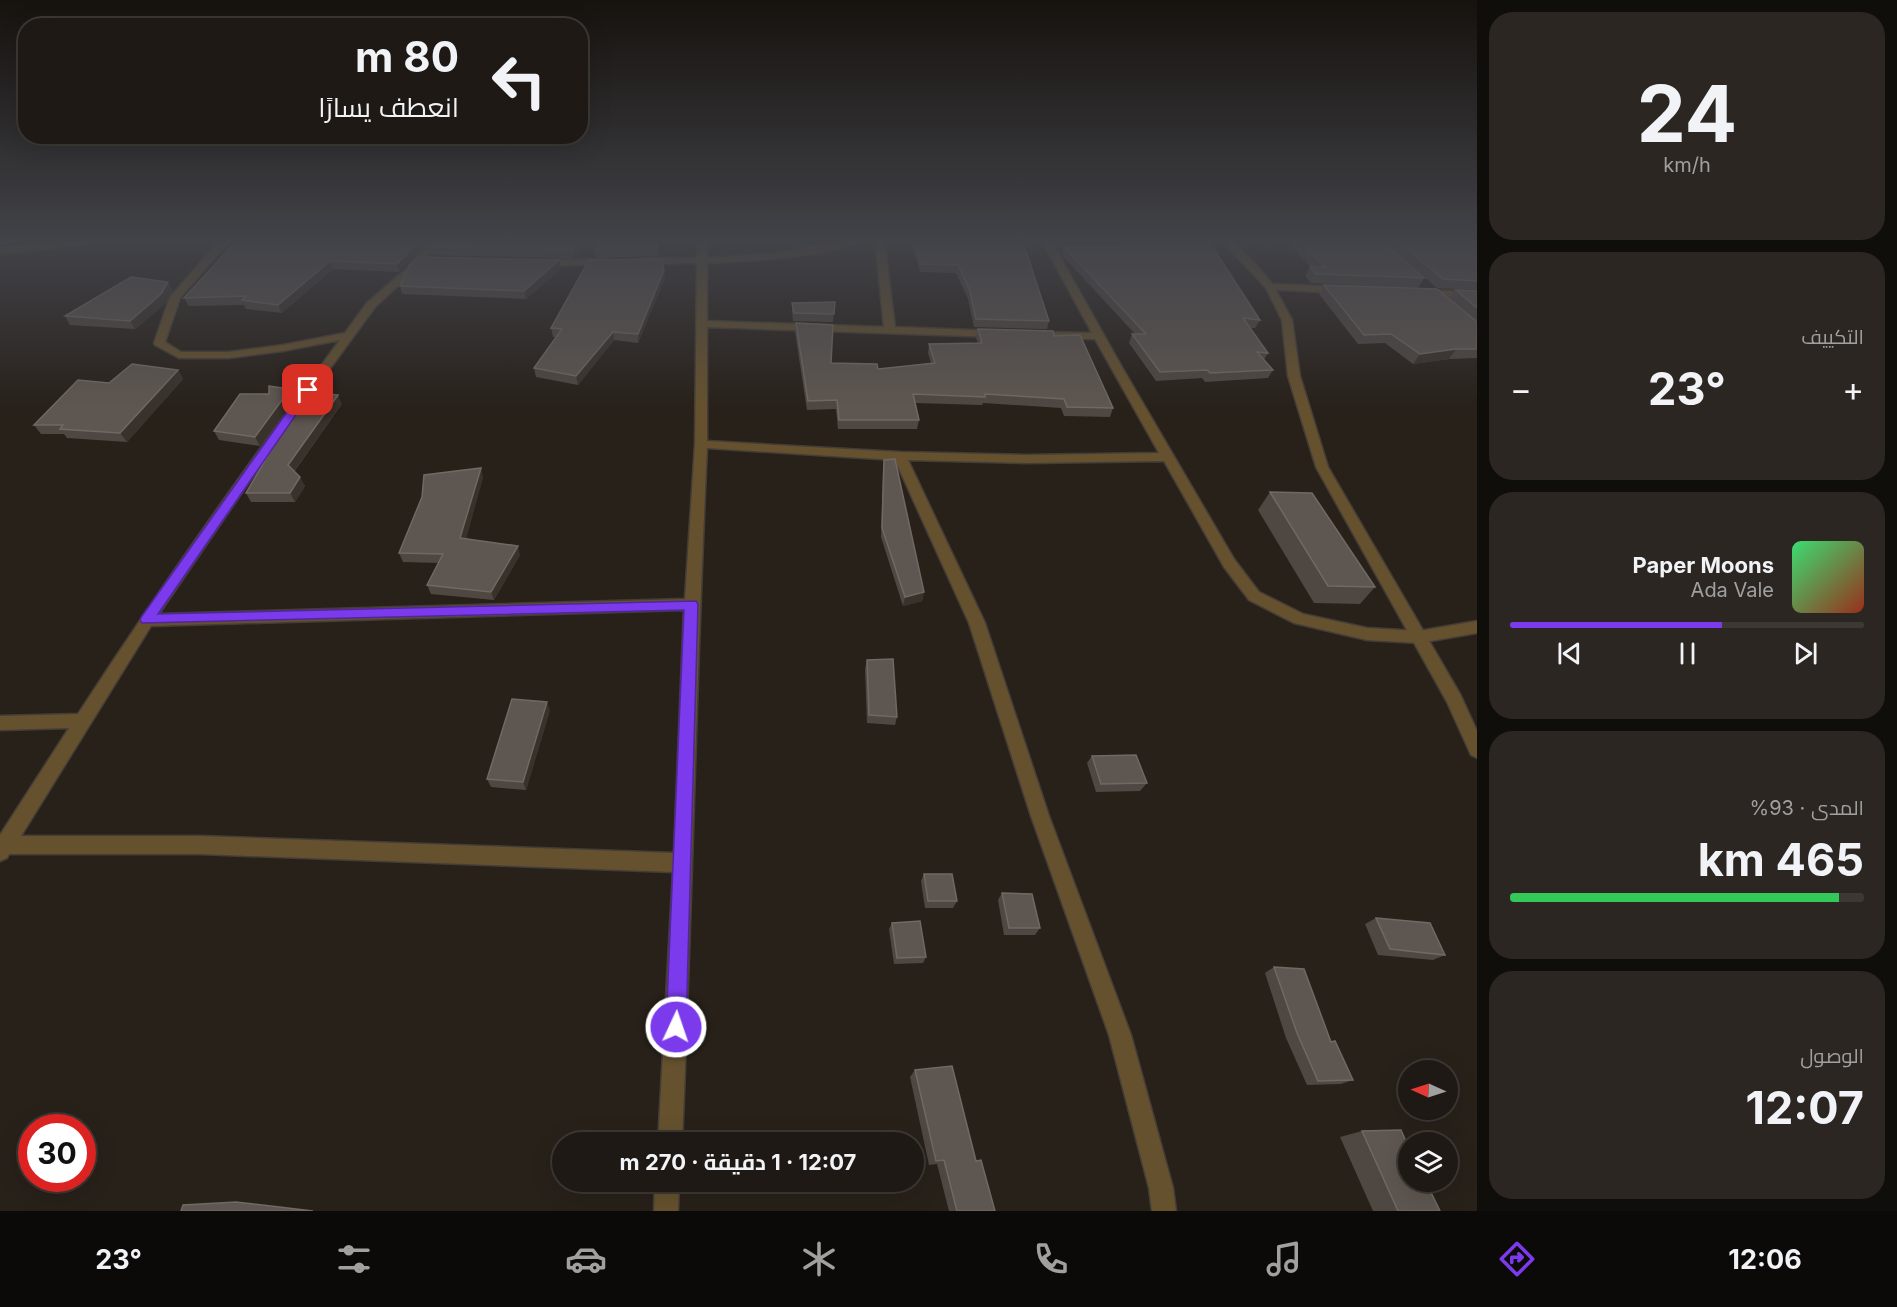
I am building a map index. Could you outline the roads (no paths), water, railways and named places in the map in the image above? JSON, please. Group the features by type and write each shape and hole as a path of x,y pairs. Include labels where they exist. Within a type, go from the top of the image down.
{"street":[{"path":"176,296 159,343 179,355 229,355 283,348 349,335"},
{"path":"2,848 147,620 273,438 371,305 382,296"},
{"path":"670,1132 701,444 702,296"},
{"path":"886,296 890,330"},
{"path":"1077,296 1230,563 1254,596 1299,619 1367,634 1419,637 1477,627"},
{"path":"1274,296 1287,320 1294,376 1322,467 1454,699 1477,750"},
{"path":"1436,296 1450,308"},
{"path":"702,324 1009,335"},
{"path":"1021,335 1099,336"},
{"path":"701,444 900,456 1026,459 1168,457"},
{"path":"900,456 977,623 1040,816 1120,1035 1161,1188 1164,1211"},
{"path":"147,620 692,604"},
{"path":"0,723 81,721"},
{"path":"2,848 200,844 683,863"},
{"path":"666,1211 667,1192"}]}
